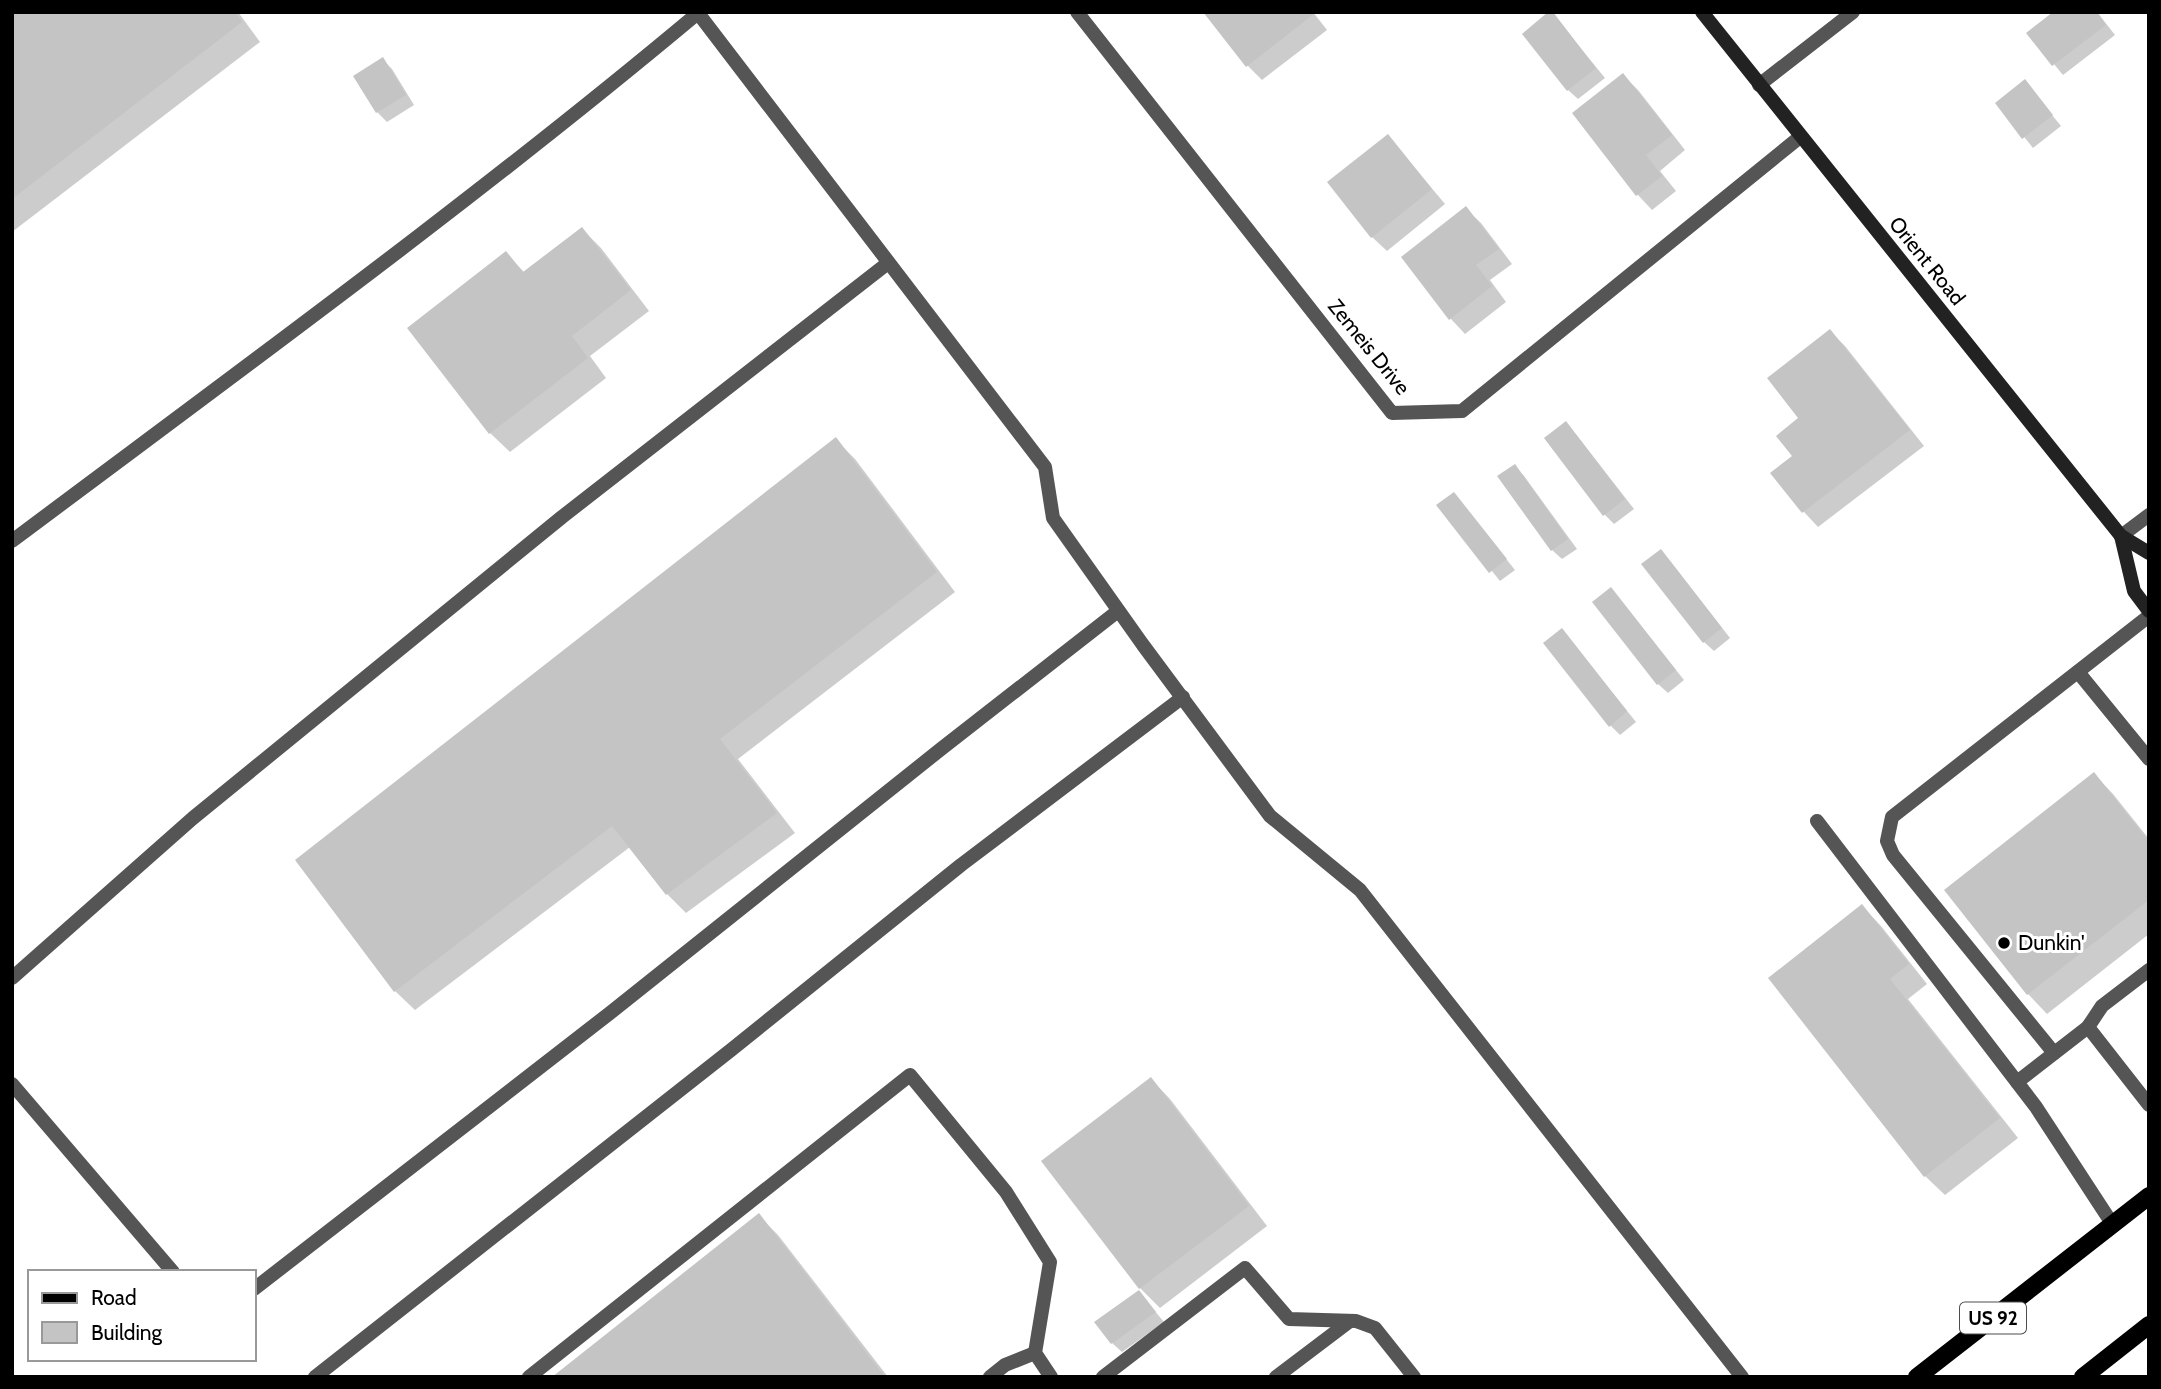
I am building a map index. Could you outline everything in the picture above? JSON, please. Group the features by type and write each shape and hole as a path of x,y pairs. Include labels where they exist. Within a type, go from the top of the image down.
{"main road":[{"name":"US 92","path":"1917,1377 2149,1196"},
{"path":"2082,1377 2149,1325"}],"street":[{"name":"Zemeis Drive","path":"1077,12 1392,412 1462,411 1800,136"},
{"name":"Orient Road","path":"1702,12 2121,536 2149,553"},
{"path":"1759,85 1853,12"},
{"path":"12,541 267,351 589,104 698,13 1045,467 1053,517 1118,611 1270,816 1360,890 1742,1377"},
{"path":"12,978 193,818 497,570 888,262"},
{"path":"2121,536 2149,515"},
{"name":"Orient Road","path":"2121,536 2133,591 2149,613"},
{"path":"256,1287 610,1013 1118,611"},
{"path":"2054,1053 1893,855 1887,841 1892,817 2149,613"},
{"path":"2078,672 2149,759"},
{"path":"314,1377 774,1017 961,865 1183,697"},
{"path":"1817,821 2036,1107 2113,1225"},
{"path":"2017,1082 2088,1027 2102,1006 2149,970"},
{"path":"2088,1027 2149,1105"},
{"path":"529,1377 910,1075 1006,1192 1050,1262 1035,1353 1051,1377"},
{"path":"12,1084 171,1270"},
{"path":"1103,1377 1245,1268 1289,1319 1350,1321 1376,1328 1414,1377"},
{"path":"1276,1377 1350,1321"},
{"path":"990,1377 1005,1365 1035,1353"}],"building":[{"path":"12,12 235,12 242,22 12,199"},
{"path":"1203,12 1312,12 1314,14 1246,67"},
{"path":"1548,12 1553,12 1596,68 1567,91 1522,34"},
{"path":"2053,12 2097,12 2106,25 2052,66 2026,33"},
{"path":"383,57 406,95 376,113 353,76"},
{"path":"1623,73 1672,135 1646,155 1662,176 1636,196 1572,113"},
{"path":"2025,79 2053,115 2022,139 1995,103"},
{"path":"1388,134 1432,189 1371,238 1327,182"},
{"path":"1466,206 1499,249 1476,265 1492,286 1449,320 1401,257"},
{"path":"582,227 631,290 572,336 588,358 489,434 407,328 506,251 523,272"},
{"path":"1830,329 1910,430 1802,513 1770,473 1792,456 1776,436 1798,418 1767,378"},
{"path":"1566,421 1625,499 1603,516 1544,438"},
{"path":"836,437 937,572 720,739 777,813 666,895 612,826 394,992 295,860"},
{"path":"1515,464 1568,539 1551,551 1497,476"},
{"path":"1454,492 1507,559 1489,573 1436,505"},
{"path":"1661,549 1722,628 1703,643 1641,564"},
{"path":"1611,587 1676,670 1657,685 1592,602"},
{"path":"1562,628 1627,711 1609,727 1543,643"},
{"path":"2094,772 2149,842 2149,900 2027,995 1944,890"},
{"path":"1862,904 1909,964 1890,979 2000,1118 1924,1177 1768,978"},
{"path":"1151,1077 1249,1206 1139,1289 1041,1161"},
{"path":"759,1213 885,1377 552,1377"},
{"path":"1139,1290 1156,1312 1111,1344 1094,1322"}],"place":[{"name":"Dunkin'","path":"2004,943"}]}
